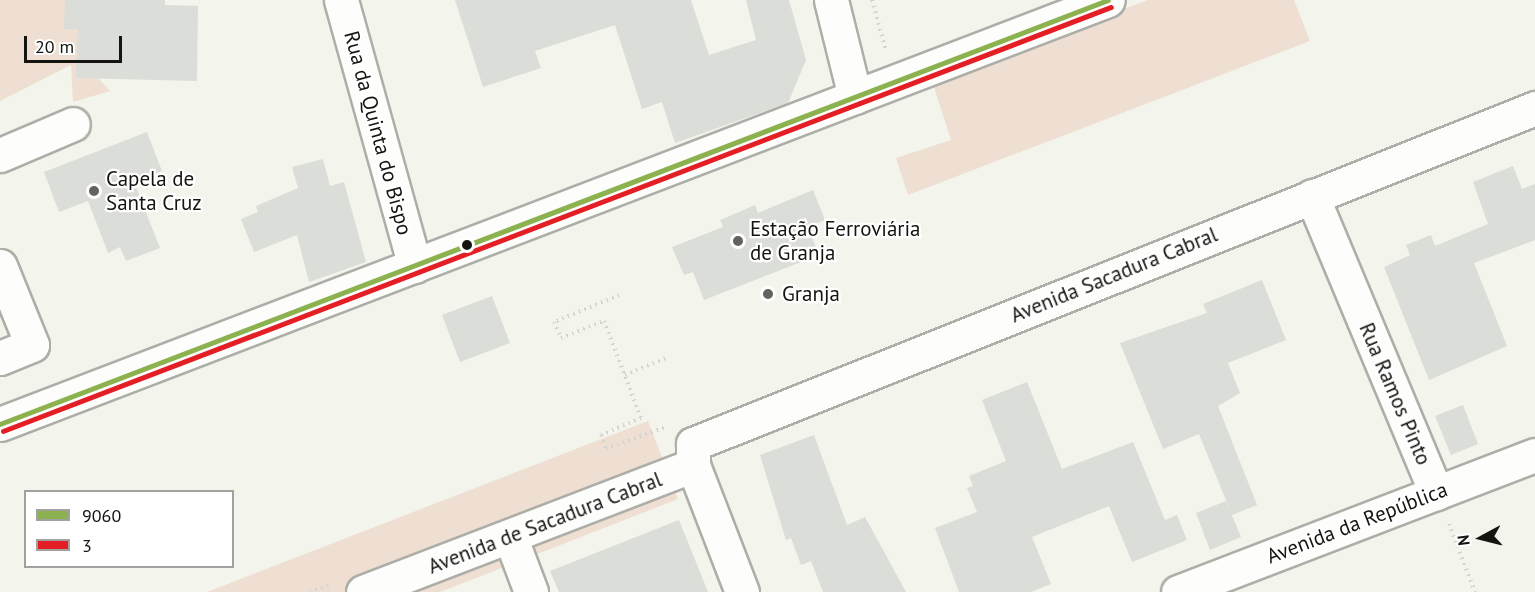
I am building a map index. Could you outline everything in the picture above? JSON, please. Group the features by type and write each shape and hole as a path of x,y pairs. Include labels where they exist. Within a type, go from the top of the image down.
{"street":[{"name":"Rua da Quinta do Bispo","path":"341,0 415,266"},
{"path":"831,0 855,97"},
{"path":"0,424 1108,0"},
{"name":"Avenida Sacadura Cabral","path":"693,455 1312,196 1535,108"},
{"path":"0,155 73,124"},
{"name":"Rua Ramos Pinto","path":"1312,196 1436,493"},
{"path":"0,266 32,345 0,358"},
{"path":"693,455 742,592"},
{"name":"Avenida de Sacadura Cabral","path":"363,592 510,536 693,455"},
{"name":"Avenida da República","path":"1178,592 1535,455"},
{"path":"510,536 531,592"}],"path":[{"path":"872,0 894,82"},
{"path":"619,295 554,322 561,338 606,322 624,376 642,415 601,435 606,449 667,426"},
{"path":"624,376 668,357"},
{"name":"Rua Ramos Pinto","path":"1436,493 1475,592"}],"shaded area":[{"path":"0,0 71,0 83,24 90,69 110,91 73,102 71,65 0,101"},
{"path":"1148,0 1294,0 1310,41 908,195 896,158 951,140 932,81"},
{"path":"648,421 678,499 440,592 207,592"}],"building":[{"path":"65,0 165,0 165,5 198,6 197,81 76,78 78,29 64,29"},
{"path":"455,0 691,0 709,55 756,40 746,0 789,0 806,60 788,103 675,143 662,102 642,109 615,25 535,51 541,68 483,87"},
{"name":"Capela de Santa Cruz","path":"147,132 162,171 134,182 160,248 126,261 120,247 108,253 88,201 59,212 44,172"},
{"path":"323,159 330,186 344,182 366,262 309,282 297,235 254,252 241,219 258,212 256,206 298,188 292,167"},
{"path":"1513,166 1522,189 1535,184 1535,240 1474,263 1507,346 1429,380 1384,267 1410,255 1406,245 1431,235 1435,246 1488,224 1473,182"},
{"name":"Estação Ferroviária de Granja","path":"813,190 825,220 808,227 819,255 704,300 693,272 684,275 672,247 723,227 720,220 755,205 758,213"},
{"path":"1262,280 1286,340 1228,363 1240,393 1218,406 1257,505 1232,515 1199,434 1163,449 1120,343 1207,313 1203,304"},
{"path":"492,296 510,343 460,362 442,315"},
{"path":"1027,382 1062,469 1133,442 1165,520 1177,515 1187,540 1132,562 1109,506 1032,537 1051,584 1031,592 959,592 935,528 977,512 967,488 973,486 969,476 1006,461 982,400"},
{"path":"1463,405 1478,444 1451,455 1435,416"},
{"path":"814,435 847,525 865,517 906,592 823,592 811,561 801,565 791,538 786,540 760,455"},
{"path":"1226,501 1241,537 1210,550 1196,513"},
{"path":"679,520 708,592 559,592 550,571"}],"transit line":[{"name":"9060","path":"0,424 1108,0"},
{"name":"3","path":"3,431 1111,7"}],"place":[{"name":"Capela de Santa Cruz","path":"94,191"},
{"name":"Estação Ferroviária de Granja","path":"738,241"},
{"name":"Granja","path":"768,294"}]}
